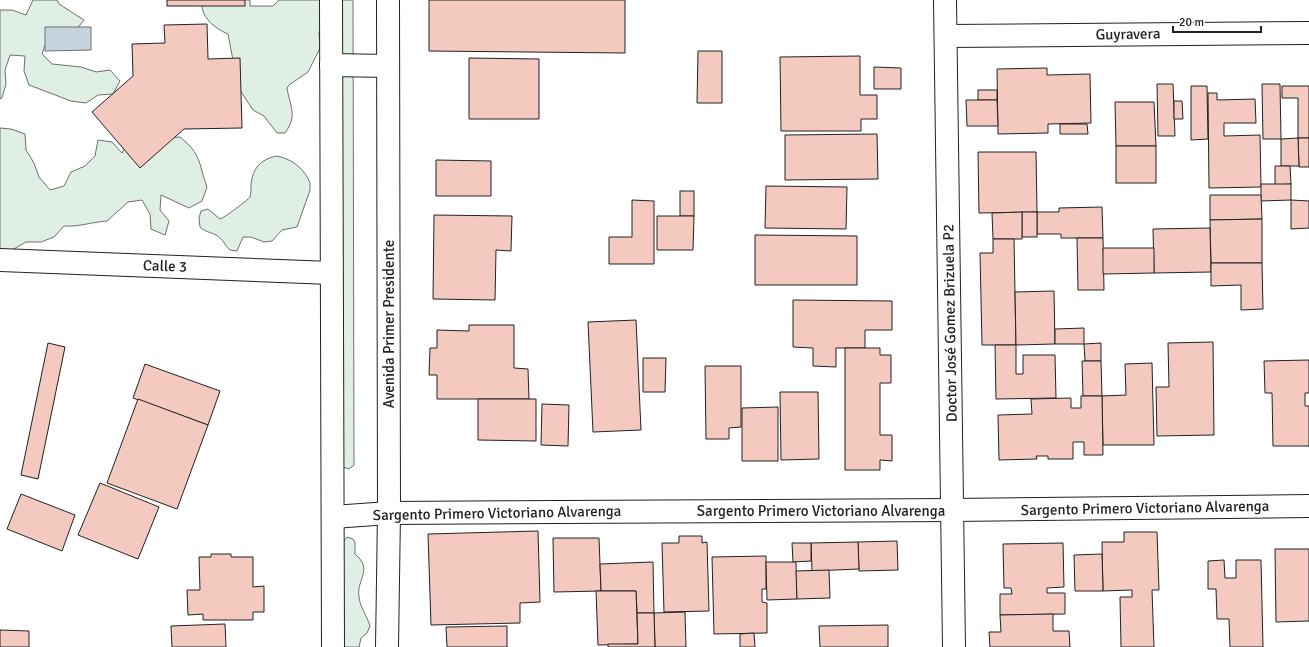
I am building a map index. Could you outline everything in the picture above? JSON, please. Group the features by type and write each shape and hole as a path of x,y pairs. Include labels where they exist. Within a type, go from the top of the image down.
{"street":[{"path":"331,0 333,647"},
{"name":"Avenida Primer Presidente","path":"388,0 388,647"},
{"name":"Doctor José Gomez Brizuela P2","path":"945,0 947,36 954,647"},
{"name":"Guyravera","path":"947,36 1309,33"},
{"path":"331,65 388,66"},
{"name":"Calle 3","path":"0,260 331,273"},
{"name":"Sargento Primero Victoriano Alvarenga","path":"333,517 389,512 952,510 1309,506"}],"green space":[{"path":"33,0 57,0 59,4 84,20 75,31 47,40 42,54 52,64 81,67 96,72 110,70 120,81 113,94 98,95 86,103 71,101 29,85 24,71 25,56 10,55 5,70 6,84 2,98 0,99 0,10 12,10 26,15"},
{"path":"202,0 250,0 250,6 273,6 279,0 324,0 328,18 319,32 320,48 308,72 287,88 292,116 289,127 285,133 277,133 264,116 253,110 238,87 228,34 218,29 209,21 203,12"},
{"path":"339,0 353,0 354,465 349,469 343,467"},
{"path":"0,128 11,129 25,134 26,150 34,163 39,177 50,190 64,186 71,172 85,166 95,156 98,140 112,142 122,153 128,140 180,137 196,154 207,187 202,201 189,208 161,195 160,210 169,221 165,235 151,229 150,214 142,200 128,202 107,221 75,226 64,226 54,237 41,242 26,242 12,250 0,252"},
{"path":"276,156 287,159 297,165 305,173 310,183 310,190 297,227 282,230 272,241 264,242 251,237 243,237 237,251 230,250 218,236 200,227 199,218 201,211 208,209 220,219 236,209 250,197 252,178 258,166 262,162"},
{"path":"347,537 353,539 355,542 355,554 361,560 364,570 360,585 359,597 370,626 367,633 361,638 359,647 342,647 343,542"}],"shaded area":[{"path":"45,27 91,27 91,50 45,51"}],"building":[{"path":"167,0 245,0 245,6 167,6"},
{"path":"429,0 625,0 625,53 429,51"},
{"path":"207,24 208,59 240,58 242,128 184,129 140,168 92,112 133,76 132,44 165,43 164,25"},
{"path":"698,51 722,51 722,103 697,103"},
{"path":"860,56 860,95 877,95 877,119 861,119 861,131 781,131 780,57"},
{"path":"469,58 539,59 539,119 469,119"},
{"path":"874,67 901,68 901,89 874,89"},
{"path":"1047,68 1047,75 1090,74 1091,123 1048,124 1048,133 998,134 997,69"},
{"path":"1157,84 1173,84 1175,136 1158,136"},
{"path":"1262,84 1280,84 1281,139 1263,139"},
{"path":"1191,86 1207,86 1208,139 1191,140"},
{"path":"1282,86 1309,86 1309,138 1298,138 1298,98 1282,98"},
{"path":"978,90 997,90 997,100 978,100"},
{"path":"1208,93 1217,93 1217,100 1255,99 1256,123 1224,123 1224,136 1260,135 1261,187 1209,188"},
{"path":"966,100 997,100 998,126 967,126"},
{"path":"1174,101 1182,101 1183,119 1174,119"},
{"path":"1115,102 1154,102 1156,146 1116,146"},
{"path":"1060,124 1087,124 1088,134 1060,134"},
{"path":"877,134 878,179 785,180 785,135"},
{"path":"1298,138 1309,138 1309,167 1299,167"},
{"path":"1298,138 1299,166 1281,166 1281,139"},
{"path":"1116,146 1156,146 1156,183 1116,183"},
{"path":"978,152 1036,152 1037,212 979,213"},
{"path":"436,160 491,161 491,196 436,196"},
{"path":"1275,166 1290,166 1291,184 1275,185"},
{"path":"1261,184 1291,184 1291,200 1261,201"},
{"path":"766,186 847,187 846,229 765,228"},
{"path":"680,191 694,191 694,216 680,216"},
{"path":"1210,195 1261,195 1262,219 1210,220"},
{"path":"632,200 654,201 654,264 609,264 609,237 632,237"},
{"path":"1291,200 1309,201 1309,228 1291,229"},
{"path":"1102,207 1103,238 1061,238 1061,234 1037,234 1037,212 1059,212 1059,208"},
{"path":"1022,212 1037,212 1037,237 1022,237"},
{"path":"1022,212 1022,239 993,239 992,213"},
{"path":"434,215 512,216 511,251 496,250 495,300 433,299"},
{"path":"657,216 694,216 693,250 657,250"},
{"path":"1262,219 1262,263 1211,263 1210,220"},
{"path":"1210,228 1211,272 1154,273 1153,229"},
{"path":"755,235 857,236 857,285 755,285"},
{"path":"1077,238 1103,238 1104,290 1078,290"},
{"path":"993,239 1014,239 1016,345 982,345 980,253 993,253"},
{"path":"1103,248 1154,248 1154,273 1103,274"},
{"path":"1211,263 1262,263 1263,309 1241,310 1241,285 1211,286"},
{"path":"1054,291 1055,344 1016,345 1015,292"},
{"path":"793,300 892,301 892,330 865,330 865,348 836,348 836,367 813,366 813,348 793,347"},
{"path":"636,320 641,430 593,432 588,322"},
{"path":"469,325 514,325 514,368 528,369 529,399 437,399 437,375 429,375 430,348 437,348 437,330 469,331"},
{"path":"1084,328 1084,344 1055,344 1055,329"},
{"path":"1213,342 1214,435 1157,436 1156,387 1169,387 1168,343"},
{"path":"48,343 65,347 38,479 21,475"},
{"path":"1101,343 1101,361 1085,361 1084,344"},
{"path":"995,345 1016,345 1016,374 1023,374 1023,355 1055,355 1056,398 996,399"},
{"path":"845,348 880,348 880,355 891,355 891,383 880,383 880,435 892,435 892,461 880,460 880,470 845,470"},
{"path":"643,358 666,358 665,392 643,392"},
{"path":"1309,360 1309,393 1305,393 1305,406 1309,406 1309,446 1273,446 1272,393 1265,393 1264,361"},
{"path":"1082,361 1101,361 1102,396 1083,396"},
{"path":"1152,363 1154,445 1103,445 1102,396 1126,395 1125,364"},
{"path":"145,364 220,391 208,425 133,398"},
{"path":"705,366 741,366 741,427 729,428 729,439 706,439"},
{"path":"780,392 818,392 819,459 781,460"},
{"path":"1081,396 1102,396 1103,455 1084,455 1084,442 1073,442 1073,459 1048,459 1048,456 1036,456 1037,459 999,460 998,415 1032,414 1031,399 1071,398 1071,408 1081,408"},
{"path":"138,399 208,425 177,509 107,483"},
{"path":"478,399 536,399 536,441 478,440"},
{"path":"542,404 569,405 568,446 541,445"},
{"path":"778,407 778,461 742,461 742,408"},
{"path":"100,483 159,507 138,559 78,535"},
{"path":"21,494 75,515 62,551 7,529"},
{"path":"538,531 540,602 520,603 520,623 431,625 428,534"},
{"path":"1124,532 1157,532 1159,590 1152,590 1154,647 1121,647 1120,597 1132,597 1132,590 1103,591 1102,542 1124,542"},
{"path":"679,536 702,536 702,543 707,542 709,611 664,612 662,543 679,543"},
{"path":"553,538 599,538 601,591 554,592"},
{"path":"897,541 898,570 859,571 858,542"},
{"path":"858,542 859,569 812,571 811,543"},
{"path":"792,543 811,543 811,561 793,562"},
{"path":"1063,543 1064,587 1047,588 1047,593 1065,593 1065,614 1000,615 1000,594 1012,594 1011,588 1004,588 1003,544"},
{"path":"1275,549 1309,549 1309,621 1276,622"},
{"path":"211,554 231,554 231,557 253,557 253,587 264,586 264,612 253,612 253,620 203,620 203,614 188,615 187,590 200,590 199,557 211,557"},
{"path":"1102,554 1103,591 1075,591 1074,555"},
{"path":"766,556 766,589 762,589 762,602 767,603 767,633 714,634 712,557"},
{"path":"1224,560 1225,578 1236,578 1236,560 1261,560 1263,647 1230,647 1229,619 1217,619 1216,589 1208,589 1208,561"},
{"path":"653,562 654,613 637,613 636,591 601,591 600,564"},
{"path":"766,562 796,562 797,599 767,600"},
{"path":"829,570 830,598 797,599 796,571"},
{"path":"596,591 636,591 638,644 598,645"},
{"path":"685,612 686,647 655,647 654,613"},
{"path":"637,613 654,613 655,647 608,647 608,644 638,644"},
{"path":"1053,614 1053,631 1069,631 1070,647 990,647 989,632 1001,632 1000,615"},
{"path":"225,624 226,647 172,647 171,626"},
{"path":"888,625 888,647 820,647 819,626"},
{"path":"507,626 507,647 447,647 446,627"},
{"path":"0,630 29,631 29,647 0,647"},
{"path":"754,633 755,647 740,647 740,634"}]}
